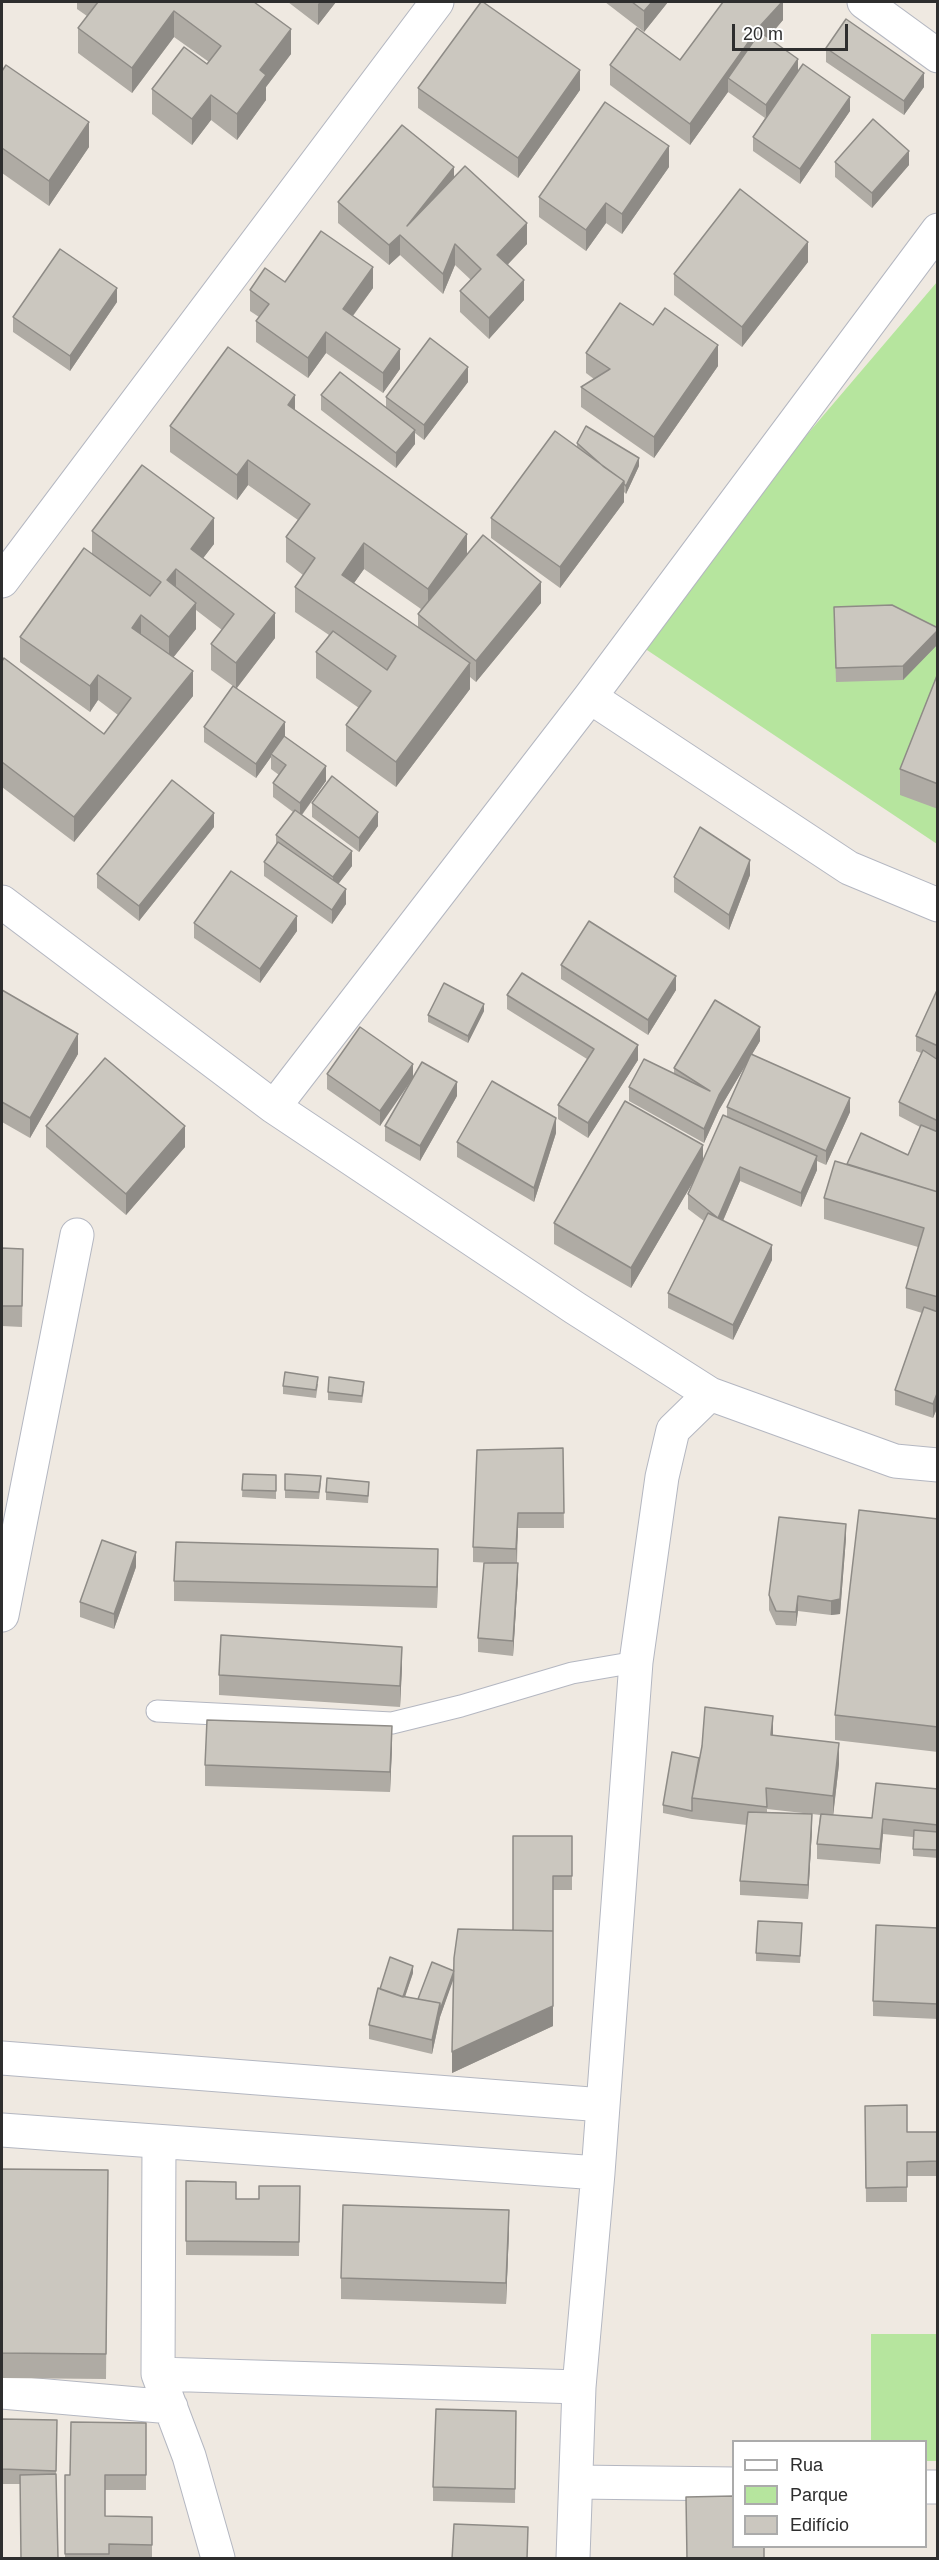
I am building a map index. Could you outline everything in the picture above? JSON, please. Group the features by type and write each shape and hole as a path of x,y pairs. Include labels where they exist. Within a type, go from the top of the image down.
{"street":[{"path":"2,581 437,2"},
{"path":"864,2 938,56"},
{"path":"274,1107 590,697 938,230"},
{"path":"590,697 849,868 938,905"},
{"path":"2,902 274,1107 575,1308 710,1394 896,1461 938,1466"},
{"path":"2,1614 77,1235"},
{"path":"573,2559 579,2387 598,2173 636,1662 662,1478 673,1430 710,1394"},
{"path":"2,2058 603,2105"},
{"path":"2,2130 598,2173"},
{"path":"159,2142 158,2374 189,2456 218,2559"},
{"path":"158,2374 579,2387"},
{"path":"2,2391 171,2407"},
{"path":"576,2482 732,2484"}],"lane":[{"path":"157,1711 392,1723 461,1706 572,1673 636,1662"}],"green space":[{"path":"937,282 937,844 632,640"},
{"path":"871,2334 937,2334 937,2461 927,2461 927,2440 871,2440"}],"building":[{"path":"98,2 254,2 291,29 260,70 266,75 237,114 211,95 192,119 152,89 184,47 207,64 221,46 174,11 132,68 78,28"},
{"path":"481,2 580,70 518,158 418,88"},
{"path":"632,2 652,2 644,11"},
{"path":"723,2 782,2 760,26 690,124 610,65 637,28 680,60"},
{"path":"846,19 924,73 904,101 826,48"},
{"path":"760,32 798,59 766,105 728,78"},
{"path":"803,64 850,97 800,169 753,137"},
{"path":"6,65 89,122 49,181 2,148 2,71"},
{"path":"605,102 669,146 622,214 606,203 586,230 539,197"},
{"path":"873,119 909,151 872,193 835,162"},
{"path":"402,125 454,167 407,226 465,166 527,223 497,255 524,280 489,318 460,291 481,269 455,244 443,274 400,235 389,245 338,202"},
{"path":"740,189 808,242 742,327 674,274"},
{"path":"321,231 373,267 343,309 400,349 383,373 326,332 308,358 256,321 269,304 250,290 265,268 285,282"},
{"path":"60,249 117,288 70,356 13,317"},
{"path":"620,303 653,325 665,308 718,345 654,437 581,387 610,369 586,353"},
{"path":"430,338 468,367 424,425 386,397"},
{"path":"228,347 295,395 288,405 467,534 428,589 364,543 342,575 470,663 396,762 346,725 371,691 316,652 333,631 387,670 396,656 295,587 315,558 286,537 310,504 248,460 237,475 170,426"},
{"path":"340,372 415,430 396,453 321,395"},
{"path":"586,426 639,458 626,486 624,481 577,443"},
{"path":"555,431 624,481 560,567 491,518"},
{"path":"142,465 214,518 191,549 275,613 236,663 211,644 234,614 176,569 167,580 196,603 169,637 141,615 132,628 193,671 74,817 2,762 2,661 4,658 104,734 131,698 98,675 90,686 20,637 84,548 150,596 161,582 92,531"},
{"path":"483,535 541,582 476,661 418,614"},
{"path":"892,605 938,630 903,666 836,668 834,607"},
{"path":"938,673 938,784 900,769"},
{"path":"233,686 285,722 256,764 204,727"},
{"path":"284,736 326,766 300,803 273,783 286,765 271,754"},
{"path":"332,776 378,812 359,838 312,803"},
{"path":"172,780 214,813 139,906 97,874"},
{"path":"295,810 352,851 333,877 276,835"},
{"path":"700,827 750,860 729,915 674,877"},
{"path":"278,842 346,889 332,910 264,862"},
{"path":"231,871 297,916 260,969 194,923"},
{"path":"589,921 676,976 648,1020 561,965"},
{"path":"522,973 638,1045 588,1123 558,1105 594,1049 507,995"},
{"path":"444,983 484,1004 468,1036 428,1015"},
{"path":"938,988 938,1046 916,1036"},
{"path":"2,990 78,1034 30,1118 2,1102"},
{"path":"715,1000 760,1027 719,1095 704,1129 629,1087 644,1059 710,1091 674,1068"},
{"path":"360,1027 413,1064 380,1111 327,1074"},
{"path":"923,1050 938,1060 938,1121 899,1102"},
{"path":"751,1054 850,1098 826,1151 727,1107"},
{"path":"105,1058 185,1126 126,1194 46,1126"},
{"path":"422,1062 457,1082 420,1146 385,1126"},
{"path":"492,1081 556,1118 534,1188 457,1142"},
{"path":"625,1101 703,1145 631,1268 554,1223"},
{"path":"723,1115 817,1156 801,1193 740,1167 718,1218 688,1194"},
{"path":"921,1125 938,1132 938,1192 847,1164 861,1133 908,1155"},
{"path":"835,1161 938,1192 938,1297 906,1288 924,1228 824,1198"},
{"path":"708,1213 772,1245 733,1325 668,1293"},
{"path":"2,1248 23,1249 22,1306 2,1306"},
{"path":"924,1307 938,1312 938,1391 933,1404 895,1390"},
{"path":"285,1372 318,1377 316,1390 283,1386"},
{"path":"329,1377 364,1382 362,1396 328,1392"},
{"path":"563,1448 564,1513 518,1513 516,1549 473,1547 477,1450"},
{"path":"243,1474 276,1475 276,1491 242,1490"},
{"path":"285,1474 321,1476 319,1492 285,1490"},
{"path":"327,1478 369,1482 368,1496 326,1492"},
{"path":"859,1510 938,1519 938,1727 835,1715"},
{"path":"779,1517 846,1524 840,1599 831,1601 798,1596 796,1612 776,1611 769,1595"},
{"path":"102,1540 136,1552 114,1614 80,1602"},
{"path":"176,1542 438,1549 437,1587 174,1581"},
{"path":"484,1563 518,1563 513,1641 478,1638"},
{"path":"221,1635 402,1647 400,1686 219,1675"},
{"path":"705,1707 773,1716 771,1735 839,1743 833,1796 766,1788 767,1807 692,1798 702,1746"},
{"path":"207,1720 392,1726 390,1772 205,1765"},
{"path":"672,1752 699,1758 692,1811 663,1805"},
{"path":"876,1783 938,1789 938,1825 883,1819 880,1849 817,1844 821,1814 872,1818"},
{"path":"748,1812 812,1814 808,1885 740,1881"},
{"path":"914,1830 938,1832 938,1850 913,1849"},
{"path":"513,1836 572,1836 572,1876 553,1876 553,1931 513,1930"},
{"path":"758,1921 802,1923 800,1956 756,1953"},
{"path":"876,1925 938,1928 938,2004 873,2001"},
{"path":"458,1929 553,1931 553,2006 452,2052 454,1958"},
{"path":"390,1957 413,1966 403,1997 380,1989"},
{"path":"432,1962 454,1971 440,2010 440,2003 418,1999"},
{"path":"378,1988 401,1996 440,2003 432,2040 369,2025"},
{"path":"907,2105 907,2132 938,2132 938,2161 907,2162 907,2187 866,2188 865,2106"},
{"path":"2,2169 108,2170 106,2354 2,2353"},
{"path":"186,2181 236,2182 236,2199 259,2199 259,2186 300,2186 299,2242 186,2241"},
{"path":"343,2205 509,2210 506,2283 341,2278"},
{"path":"436,2409 516,2411 515,2489 433,2487"},
{"path":"2,2419 57,2420 56,2471 2,2469"},
{"path":"71,2422 146,2423 146,2475 105,2475 105,2516 152,2517 152,2545 109,2544 109,2554 65,2554 65,2475 70,2475"},
{"path":"56,2474 58,2558 21,2558 20,2475"},
{"path":"732,2496 732,2548 764,2548 764,2559 687,2559 686,2497"},
{"path":"454,2524 528,2527 527,2559 452,2559"}]}
